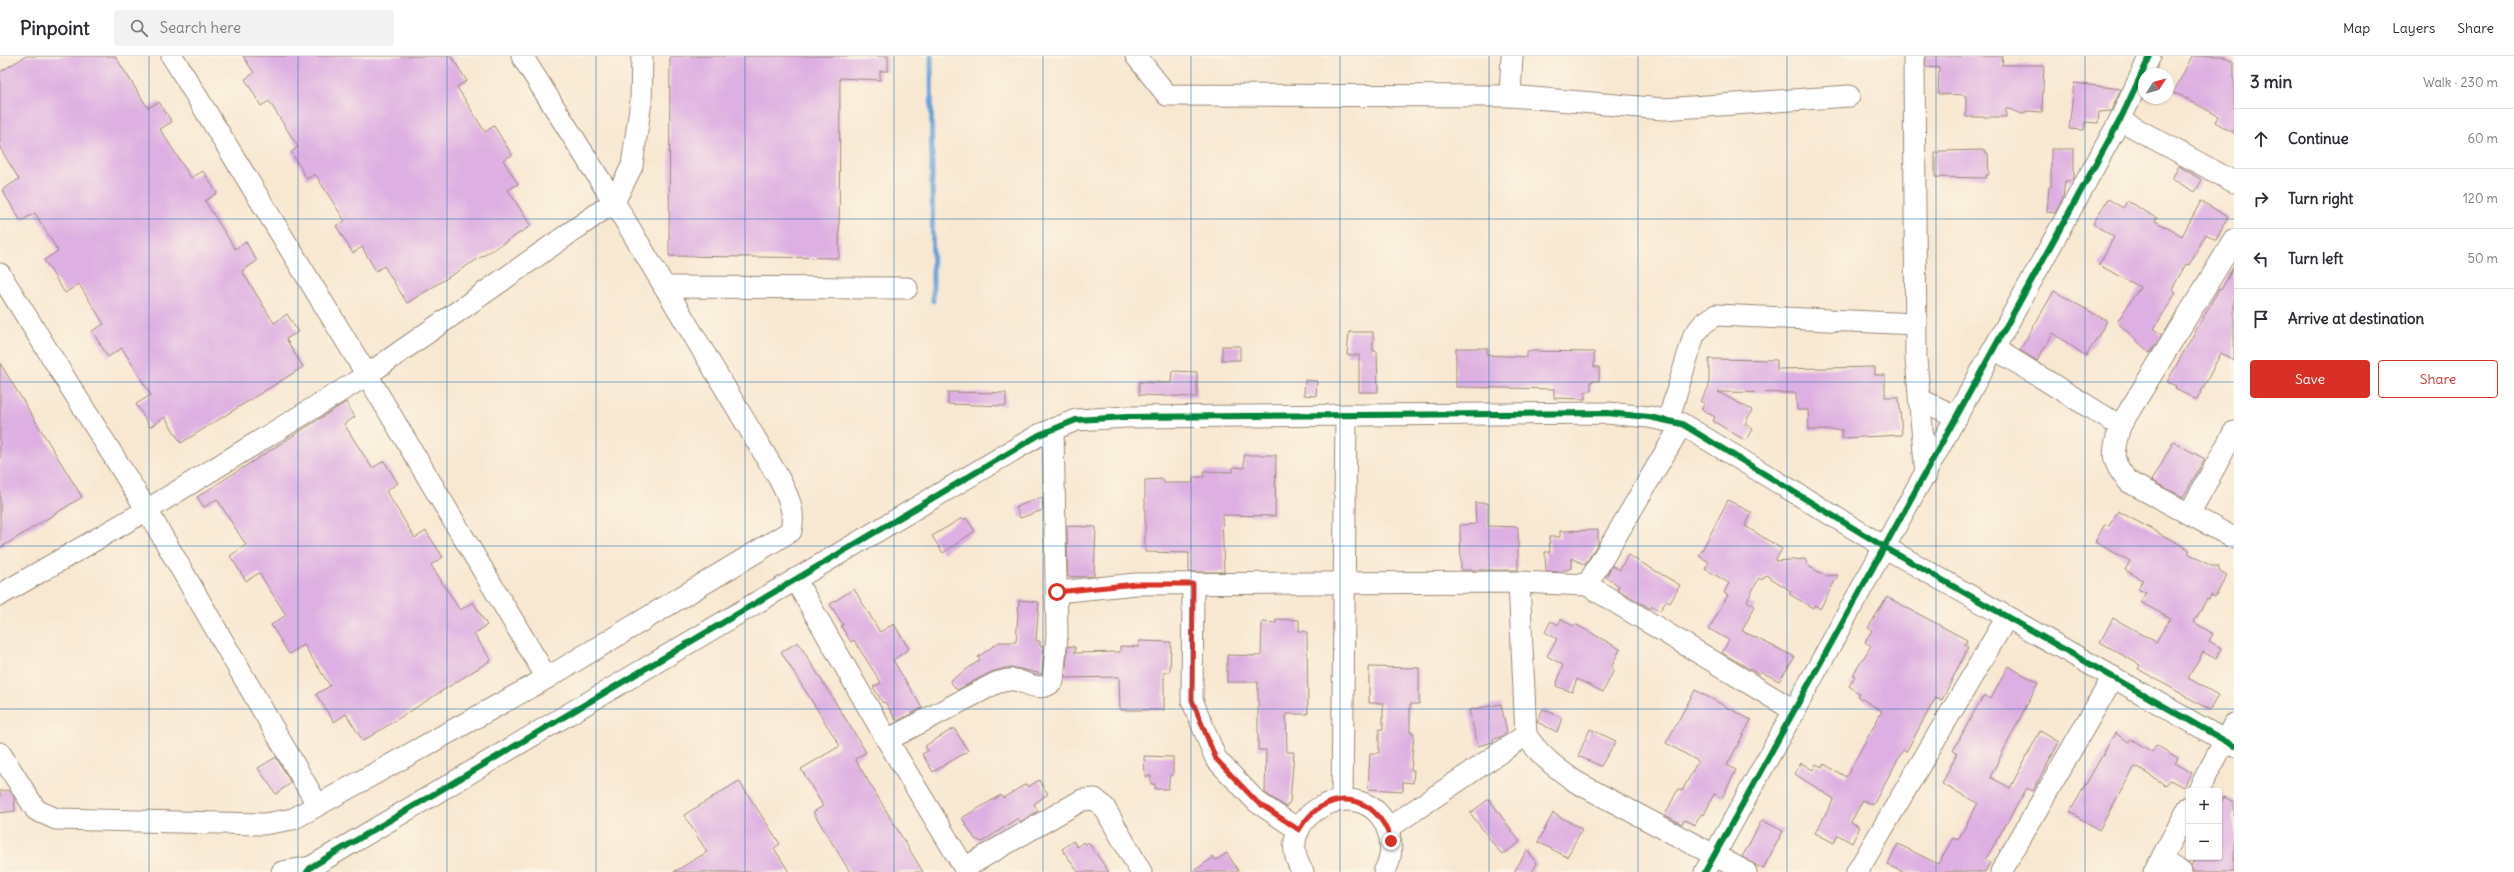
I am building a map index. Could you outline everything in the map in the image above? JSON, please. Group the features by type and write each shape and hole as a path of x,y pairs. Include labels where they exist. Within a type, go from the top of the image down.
{"street":[{"path":"172,56 367,375 547,678"},
{"path":"0,753 36,810 56,819 264,824 292,819 547,678 791,531 794,520 792,506 778,475 614,202 522,56"},
{"path":"0,595 147,510 367,375 614,202 632,166 641,101 642,56"},
{"path":"1136,56 1167,95 1510,96 1663,109 1849,96"},
{"path":"1510,96 1512,56"},
{"path":"1914,56 1916,324 1919,399 1926,475"},
{"path":"1710,863 1886,548 2120,120 2150,56"},
{"path":"2120,120 2234,182"},
{"path":"2234,240 2120,426 2112,456 2118,470 2128,482 2234,538"},
{"path":"0,274 147,510 317,804"},
{"path":"664,287 907,288"},
{"path":"1587,585 1675,423 1694,335 1704,323 1716,315 1916,324"},
{"path":"1995,349 2120,426"},
{"path":"1919,399 1957,417"},
{"path":"282,872 309,870 1032,439 1076,420 1127,417 1607,413 1675,423 2006,617 2113,677 2231,737 2200,788"},
{"path":"1342,800 1343,584 1346,415"},
{"path":"888,740 996,682 1014,680 1031,687 1049,684 1053,681 1057,635 1057,592 1053,430"},
{"path":"2189,514 2234,432"},
{"path":"795,579 965,870 1082,800 1095,799 1104,807 1141,872"},
{"path":"1057,592 1136,584 1519,582 1587,585 1795,711"},
{"path":"1519,582 1526,735 1535,749 1554,767 1576,782 1710,863 1746,872"},
{"path":"1193,584 1192,700 1216,759 1257,802 1299,830"},
{"path":"1857,872 2006,617"},
{"path":"2001,872 2113,677"},
{"path":"1387,829 1526,735"},
{"path":"1301,871 1296,857 1296,843 1299,830 1306,818 1316,808 1328,802 1342,800 1356,801 1369,807 1380,816 1391,841 1391,855 1384,872"},
{"path":"2181,872 2157,866 2186,813"}],"building":[{"path":"26,56 115,56 148,108 159,102 172,122 160,129 191,178 203,171 217,193 205,201 235,249 246,242 257,261 242,271 274,323 287,314 298,332 286,339 303,367 181,443 165,417 150,427 136,404 151,395 122,348 108,357 92,331 104,324 79,284 65,293 44,260 58,251 35,213 21,221 2,190 19,179 0,148 0,72"},
{"path":"243,56 451,56 467,81 457,87 485,132 494,126 512,155 503,160 518,184 508,190 531,226 407,303 384,266 376,271 362,247 353,253 336,226 345,221 315,174 307,179 291,152 298,147 269,101 261,106 245,79 254,73"},
{"path":"670,56 888,56 888,71 880,71 880,80 840,78 839,258 669,256"},
{"path":"1926,56 2003,56 2002,65 2044,65 2042,112 2027,111 2022,114 2006,108 2006,117 1966,117 1966,95 1938,94 1939,68 1926,67"},
{"path":"2192,56 2222,56 2234,63 2234,133 2215,122 2218,116 2174,92"},
{"path":"2074,83 2121,89 2111,111 2099,112 2098,123 2085,122 2084,130 2069,129"},
{"path":"2051,149 2074,149 2074,178 2073,181 2065,181 2063,198 2055,213 2047,212 2049,187 2051,187"},
{"path":"1985,150 1985,153 1988,153 1989,175 1986,175 1986,178 1935,177 1935,153 1939,153 1939,151"},
{"path":"2179,166 2202,180 2195,192 2172,179"},
{"path":"2108,199 2123,208 2127,201 2157,218 2155,221 2182,236 2201,201 2228,217 2216,240 2206,234 2189,265 2186,264 2172,289 2176,292 2154,329 2162,335 2150,353 2117,322 2140,287 2099,265 2114,237 2093,224"},
{"path":"2234,266 2234,360 2221,353 2197,400 2175,389 2176,386 2167,382 2219,289 2221,290"},
{"path":"2054,291 2107,321 2086,356 2053,333 2037,361 2020,350"},
{"path":"1349,332 1373,332 1373,351 1377,351 1378,392 1359,392 1359,355 1347,355"},
{"path":"1222,346 1240,346 1240,360 1222,360"},
{"path":"1456,348 1487,348 1487,355 1527,357 1527,351 1594,352 1594,367 1599,367 1599,381 1591,381 1591,391 1585,392 1585,399 1554,398 1554,389 1456,387"},
{"path":"1709,359 1777,360 1777,369 1875,367 1875,375 1885,375 1885,397 1899,397 1902,435 1842,438 1842,430 1809,430 1808,410 1797,410 1796,393 1718,392 1752,410 1745,424 1753,429 1746,441 1713,421 1715,417 1701,409 1705,403 1700,401 1709,387"},
{"path":"0,363 82,497 0,548"},
{"path":"1172,371 1197,372 1197,397 1139,395 1139,382 1171,383"},
{"path":"1305,380 1317,381 1316,396 1304,395"},
{"path":"948,392 1006,393 1006,406 948,404"},
{"path":"346,402 355,417 344,424 372,468 384,461 398,483 386,491 415,538 426,531 443,557 431,565 460,610 473,602 487,625 474,634 491,660 363,741 346,714 334,722 316,694 330,686 304,645 289,654 271,625 286,615 259,573 246,581 230,556 246,545 217,499 204,507 197,497"},
{"path":"2173,442 2205,459 2183,497 2152,481"},
{"path":"1244,455 1276,455 1275,516 1222,515 1224,572 1189,572 1189,553 1145,552 1145,480 1163,479 1164,483 1193,483 1193,477 1204,477 1204,471 1233,472 1233,467 1244,468"},
{"path":"1042,497 1043,510 1020,518 1016,507"},
{"path":"1728,500 1752,513 1745,526 1782,549 1775,561 1805,559 1808,566 1826,576 1838,575 1820,609 1815,605 1813,608 1789,594 1791,591 1766,575 1762,580 1759,578 1747,601 1755,606 1742,631 1795,657 1779,681 1760,671 1759,674 1722,653 1729,640 1709,629 1728,595 1724,593 1729,583 1705,569 1709,562 1699,556"},
{"path":"1475,503 1488,503 1488,526 1518,527 1518,570 1461,570 1460,525 1476,524"},
{"path":"2118,511 2190,550 2188,553 2211,566 2218,566 2220,571 2227,575 2215,597 2211,595 2209,600 2207,599 2194,622 2213,634 2209,641 2221,648 2216,659 2203,652 2188,678 2218,695 2210,710 2138,669 2140,665 2100,642 2113,618 2156,642 2170,618 2140,602 2146,593 2138,589 2143,580 2125,570 2130,561 2095,542 2105,524 2109,526"},
{"path":"962,518 963,520 966,518 975,531 943,553 932,536"},
{"path":"1067,526 1096,527 1094,576 1068,577"},
{"path":"1598,530 1598,543 1585,565 1572,558 1572,568 1560,572 1546,571 1545,552 1550,552 1549,537 1560,537 1560,531"},
{"path":"1628,555 1680,585 1670,603 1666,601 1660,611 1652,606 1651,609 1617,589 1619,586 1606,577 1612,566 1620,570"},
{"path":"854,589 880,632 894,624 909,649 893,660 922,708 899,720 896,720 885,702 883,703 873,687 881,683 854,640 851,642 841,626 843,625 830,604"},
{"path":"1887,597 1967,640 1965,645 1968,647 1942,700 1936,697 1906,752 1903,750 1873,805 1863,800 1851,822 1860,827 1852,843 1838,835 1834,843 1815,833 1834,799 1795,774 1801,763 1813,770 1816,764 1822,767 1824,764 1846,777 1882,711 1857,696 1859,693 1849,686 1855,676 1853,675 1871,646 1865,642 1872,630 1868,628"},
{"path":"1019,600 1039,602 1036,641 1040,641 1040,646 1044,646 1042,674 1016,668 1005,668 991,672 957,690 950,681 980,660 978,657 999,642 1016,642"},
{"path":"1276,619 1299,620 1299,631 1307,632 1308,714 1286,714 1287,752 1294,752 1290,802 1286,807 1265,793 1266,750 1258,750 1258,682 1227,682 1227,655 1261,656 1262,622 1276,623"},
{"path":"1561,619 1573,626 1575,624 1620,649 1611,668 1614,670 1603,692 1577,679 1572,692 1556,686 1563,665 1547,656 1557,639 1545,632 1551,621 1558,625"},
{"path":"1139,641 1171,642 1170,672 1164,672 1164,710 1120,710 1119,677 1065,678 1068,646 1075,647 1075,653 1120,652 1120,646 1139,647"},
{"path":"798,642 866,752 855,759 923,872 850,872 813,812 823,806 801,769 840,746 781,652"},
{"path":"2008,666 2038,683 1990,777 2010,788 2040,731 2059,742 2033,791 2027,788 1985,860 1990,863 1985,872 1903,872 1888,865 1898,844 1938,864 1953,838 1958,840 1978,803 1942,784 1957,753 1953,751 1974,712 1984,695 1991,699"},
{"path":"1369,667 1419,668 1419,704 1410,704 1410,732 1414,733 1411,770 1414,770 1413,783 1403,782 1403,791 1368,789 1370,753 1379,753 1379,729 1383,729 1383,703 1369,703"},
{"path":"1695,690 1751,720 1727,765 1736,770 1722,798 1714,794 1704,815 1701,814 1695,825 1684,820 1682,824 1665,815 1678,789 1682,791 1698,761 1666,743"},
{"path":"1501,704 1507,732 1501,737 1493,739 1493,742 1478,746 1469,710"},
{"path":"1543,709 1562,718 1557,732 1537,722"},
{"path":"954,728 968,751 933,772 922,754 928,751 925,746"},
{"path":"1590,729 1616,741 1601,766 1578,756"},
{"path":"2115,733 2129,742 2131,739 2152,752 2156,745 2178,758 2175,763 2192,773 2183,787 2170,780 2166,785 2136,767 2134,768 2099,830 2070,812"},
{"path":"1144,756 1173,757 1173,775 1170,775 1168,789 1155,789 1155,784 1151,784 1151,776 1145,776"},
{"path":"276,757 291,783 276,794 258,768"},
{"path":"1039,780 1048,794 1034,804 1038,811 1020,822 1018,818 982,842 975,839 962,818 1001,795 1003,798 1026,784 1028,787"},
{"path":"739,781 780,844 774,848 789,872 674,872 707,852 684,815"},
{"path":"9,790 14,797 15,811 0,813 0,791"},
{"path":"2224,797 2234,802 2234,872 2193,872 2191,866 2194,860 2222,860 2222,801"},
{"path":"1489,799 1520,842 1502,855 1470,813"},
{"path":"1553,813 1582,829 1567,857 1538,842"},
{"path":"1762,820 1783,831 1763,869 1742,857"},
{"path":"1073,841 1077,847 1083,842 1085,845 1088,842 1109,872 1078,872 1062,849"},
{"path":"1527,850 1537,864 1532,872 1514,872"},
{"path":"1227,853 1239,872 1192,872 1214,857 1216,860"}],"waterway":[{"path":"931,56 933,301"}],"cycle path":[{"path":"1705,872 2120,120 2150,56"},
{"path":"307,872 311,867 1039,435 1076,420 1127,417 1607,413 1649,417 1682,424 1886,548 2234,746"}],"route":[{"path":"1057,592 1136,584 1193,584 1192,700 1216,759 1257,802 1299,830 1306,818 1316,808 1328,802 1342,800 1356,801 1369,807 1380,816 1391,841"}]}
